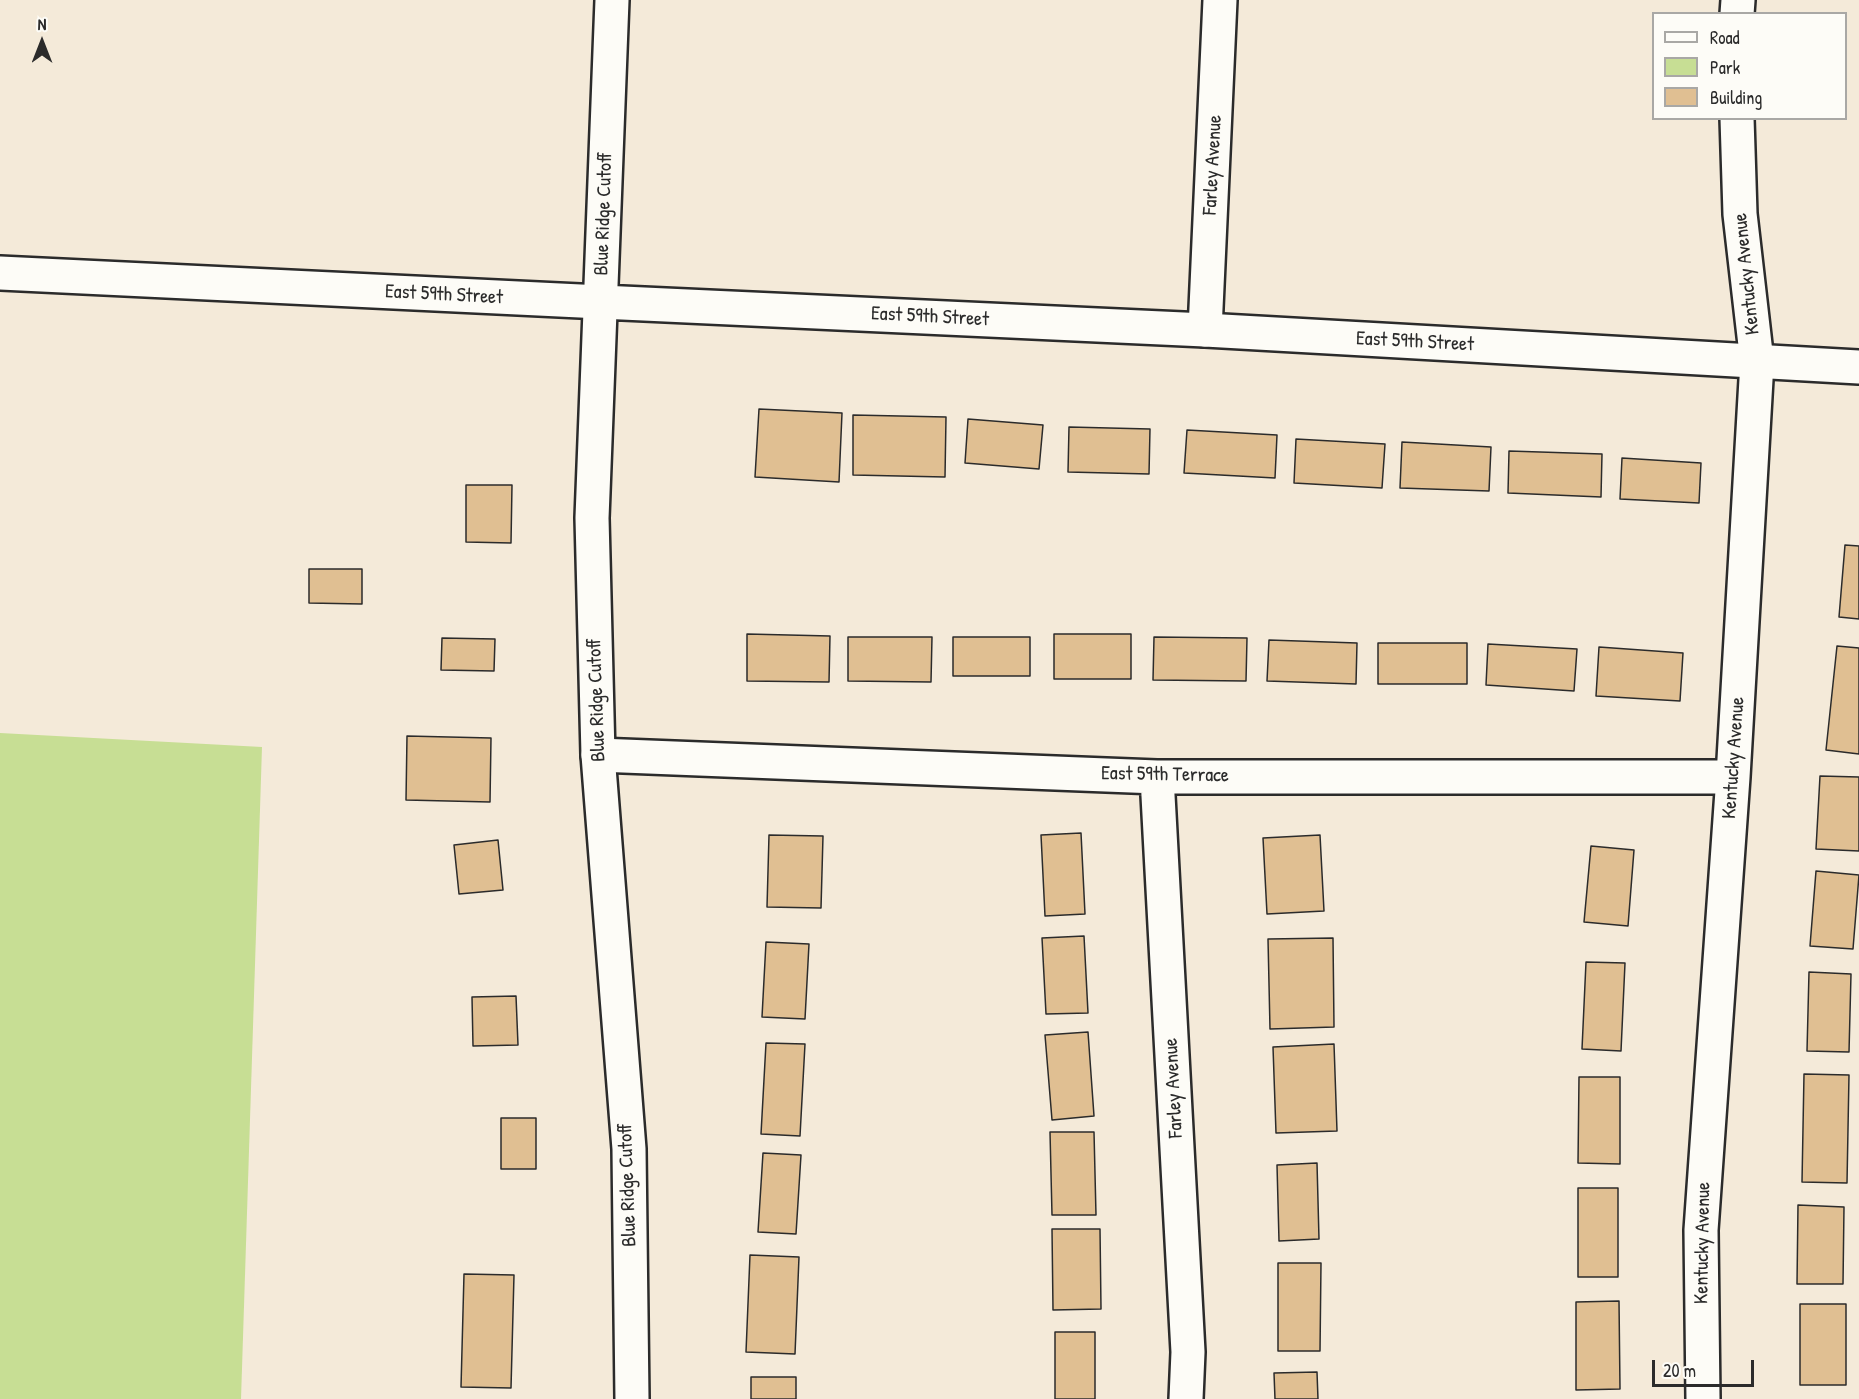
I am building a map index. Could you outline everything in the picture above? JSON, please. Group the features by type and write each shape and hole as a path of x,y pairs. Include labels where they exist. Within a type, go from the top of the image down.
{"street":[{"name":"Blue Ridge Cutoff","path":"612,0 592,518 598,755 629,1149 632,1399"},
{"name":"Farley Avenue","path":"1205,330 1220,0"},
{"name":"Kentucky Avenue","path":"1703,1399 1701,1230 1733,777 1757,362 1740,214 1737,120"},
{"name":"East 59th Street","path":"0,273 1205,330 1859,367"},
{"name":"East 59th Terrace","path":"598,755 1157,777 1733,777"},
{"name":"Farley Avenue","path":"1157,777 1188,1352 1186,1399"}],"green space":[{"path":"0,733 262,747 241,1399 0,1399"}],"building":[{"path":"759,409 842,413 839,482 755,477"},
{"path":"853,415 946,417 945,477 853,475"},
{"path":"968,419 1043,425 1039,469 965,463"},
{"path":"1069,427 1150,429 1149,474 1068,472"},
{"path":"1187,430 1277,435 1275,478 1184,473"},
{"path":"1296,439 1385,444 1382,488 1294,483"},
{"path":"1402,442 1491,447 1489,491 1400,488"},
{"path":"1509,451 1602,454 1601,497 1508,493"},
{"path":"1622,458 1701,463 1699,503 1620,499"},
{"path":"466,485 512,485 511,543 466,542"},
{"path":"1845,545 1859,546 1859,619 1839,617"},
{"path":"309,569 362,569 362,604 309,603"},
{"path":"747,634 830,636 829,682 747,681"},
{"path":"1054,634 1131,634 1131,679 1054,679"},
{"path":"848,637 932,637 931,682 848,681"},
{"path":"953,637 1030,637 1030,676 953,676"},
{"path":"1154,637 1247,638 1246,681 1153,680"},
{"path":"442,638 495,639 494,671 441,670"},
{"path":"1269,640 1357,643 1356,684 1267,681"},
{"path":"1378,643 1467,643 1467,684 1378,684"},
{"path":"1488,644 1577,649 1574,691 1486,685"},
{"path":"1837,646 1859,648 1859,754 1826,750"},
{"path":"1599,647 1683,653 1680,701 1596,696"},
{"path":"407,736 491,738 490,802 406,800"},
{"path":"1820,776 1859,777 1859,851 1816,849"},
{"path":"1081,833 1085,914 1045,916 1041,835"},
{"path":"769,835 823,836 821,908 767,907"},
{"path":"1320,835 1324,911 1267,914 1263,838"},
{"path":"498,840 503,890 459,894 454,845"},
{"path":"1591,846 1634,850 1628,926 1584,922"},
{"path":"1816,871 1859,875 1853,949 1810,946"},
{"path":"1084,936 1088,1013 1046,1014 1042,938"},
{"path":"1333,938 1334,1027 1270,1029 1268,939"},
{"path":"766,942 809,944 805,1019 762,1017"},
{"path":"1586,962 1625,963 1621,1051 1582,1049"},
{"path":"1809,972 1851,974 1849,1052 1807,1051"},
{"path":"516,996 518,1045 473,1046 472,997"},
{"path":"1088,1032 1094,1116 1052,1120 1045,1035"},
{"path":"766,1043 805,1044 800,1136 761,1134"},
{"path":"1334,1044 1337,1131 1276,1133 1273,1047"},
{"path":"1804,1074 1849,1075 1847,1183 1802,1182"},
{"path":"1579,1077 1620,1077 1620,1164 1578,1163"},
{"path":"501,1118 536,1118 536,1169 501,1169"},
{"path":"1050,1132 1094,1132 1096,1215 1052,1215"},
{"path":"763,1153 801,1155 796,1234 758,1232"},
{"path":"1317,1163 1319,1239 1279,1241 1277,1165"},
{"path":"1578,1188 1618,1188 1618,1277 1578,1277"},
{"path":"1798,1205 1844,1207 1843,1284 1797,1284"},
{"path":"1052,1229 1100,1229 1101,1309 1053,1310"},
{"path":"750,1255 799,1257 795,1354 746,1352"},
{"path":"1278,1263 1321,1263 1320,1351 1278,1351"},
{"path":"464,1274 514,1275 511,1388 461,1387"},
{"path":"1619,1301 1620,1389 1576,1390 1576,1302"},
{"path":"1800,1304 1846,1304 1846,1385 1800,1385"},
{"path":"1055,1332 1095,1332 1095,1399 1055,1399"},
{"path":"1317,1372 1318,1399 1275,1399 1274,1373"},
{"path":"751,1377 796,1377 796,1399 751,1399"}]}
